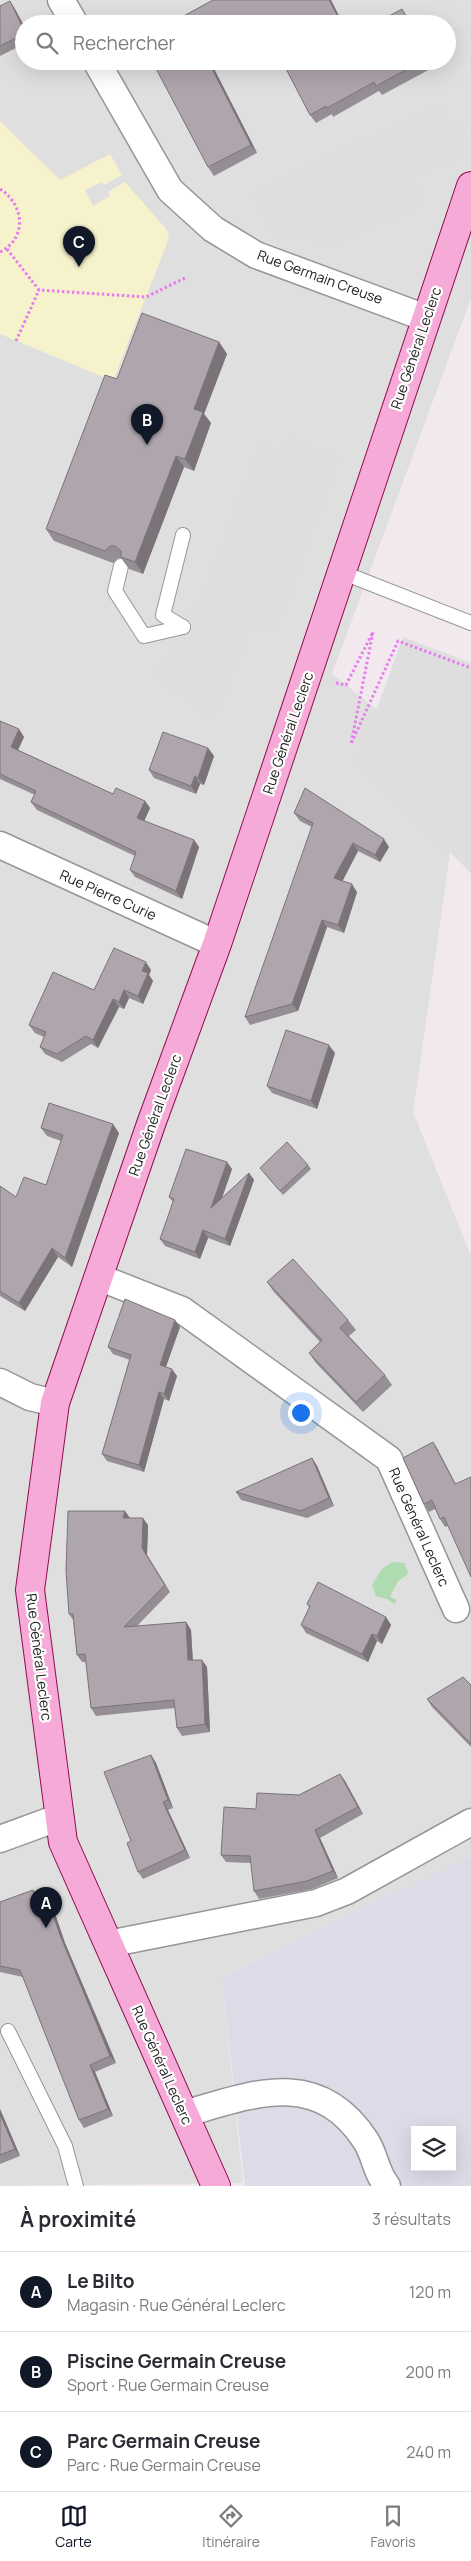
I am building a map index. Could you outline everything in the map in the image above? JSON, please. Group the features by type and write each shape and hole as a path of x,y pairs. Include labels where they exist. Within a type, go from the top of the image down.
{"main road":[{"name":"Rue Général Leclerc","path":"216,2186 63,1842 30,1590 55,1403 217,944 471,186"}],"street":[{"path":"61,0 70,15"},
{"name":"Rue Germain Creuse","path":"101,70 170,190 213,229 256,255 426,318"},
{"name":"Rue Pierre Curie","path":"0,845 217,944"},
{"name":"Rue Général Leclerc","path":"98,1277 182,1310 389,1459 456,1609"},
{"path":"0,1382 30,1397 55,1403"},
{"path":"0,1839 60,1817"},
{"path":"108,1944 316,1903 347,1891 471,1822"},
{"path":"184,2114 270,2091 303,2093 336,2107 366,2142 381,2179 387,2186"}],"lane":[{"path":"122,566 115,591 144,636 183,627 163,615 183,535"},
{"path":"341,572 471,623"},
{"path":"8,2031 65,2146 76,2186"}],"path":[{"path":"0,189 14,201 20,217 19,229 14,240 7,249 0,252"},
{"path":"7,249 39,290 146,296 187,277"},
{"path":"16,341 39,290"},
{"path":"306,676 346,685 373,632 351,744 398,641 471,668"}],"shaded area":[{"path":"0,0 471,0 471,298 332,674 461,776 413,1112 471,1256 471,1856 222,1979 243,2183 0,2186"},
{"path":"441,104 449,123 468,124 455,158 410,178 423,203 331,244 275,232 255,194"},
{"path":"0,121 60,180 110,154 122,175 104,185 102,182 85,190 93,206 110,196 108,192 125,182 167,230 169,238 113,381 0,334"},
{"path":"289,439 338,457 276,629 253,621 212,718 158,674 208,587 261,444 281,454"},
{"path":"403,637 471,663 471,873 358,762"},
{"path":"392,1562 404,1563 408,1571 407,1575 398,1581 390,1597 397,1600 394,1604 387,1599 376,1596 372,1585 381,1570"},
{"path":"471,1856 471,2186 245,2186 222,1979"}],"building":[{"path":"213,0 329,0 337,15 186,15"},
{"path":"10,1 17,15 15,15 15,38 0,46 0,6"},
{"path":"402,9 405,15 391,15"},
{"path":"157,70 213,70 251,145 208,167"},
{"path":"287,70 405,70 376,86 374,82 327,108 326,106 310,115"},
{"path":"142,313 219,342 194,409 203,412 185,459 176,456 135,562 121,557 121,551 115,546 110,546 105,551 46,529 105,375 117,379"},
{"path":"0,721 19,729 11,747 113,794 116,788 145,801 137,818 194,840 176,891 130,870 136,852 31,802 36,791 0,774"},
{"path":"163,732 208,748 198,778 195,776 191,786 149,770"},
{"path":"305,788 384,839 375,855 353,843 334,878 352,884 338,925 322,920 292,1004 245,1017 313,823 294,813"},
{"path":"114,948 146,962 142,971 148,973 138,996 124,990 119,1002 113,999 93,1040 86,1036 57,1054 40,1047 46,1032 29,1025 53,972 94,990"},
{"path":"286,1030 329,1045 311,1101 267,1086"},
{"path":"49,1103 113,1124 65,1258 52,1248 19,1303 0,1291 0,1186 16,1197 24,1177 46,1185 63,1135 41,1128"},
{"path":"287,1142 308,1165 280,1191 260,1168"},
{"path":"186,1149 227,1162 211,1208 249,1173 225,1239 203,1230 195,1252 160,1239 174,1199 169,1197"},
{"path":"293,1259 348,1320 340,1328 385,1375 356,1402 309,1353 322,1340 267,1282"},
{"path":"125,1299 175,1320 160,1365 172,1369 164,1394 159,1392 139,1465 102,1454 131,1355 108,1347"},
{"path":"433,1442 455,1484 471,1477 471,1577 444,1517 440,1519 432,1500 424,1504 403,1458"},
{"path":"312,1458 329,1498 301,1511 236,1492"},
{"path":"68,1511 125,1511 123,1518 143,1518 142,1548 165,1585 124,1627 186,1622 188,1660 202,1660 205,1724 177,1728 174,1700 91,1708 85,1654 77,1655 73,1614 69,1614 66,1571"},
{"path":"318,1582 386,1617 377,1636 372,1634 362,1654 301,1625 310,1606 307,1604"},
{"path":"463,1677 471,1685 471,1744 427,1699"},
{"path":"151,1755 168,1800 163,1802 185,1850 138,1872 127,1843 131,1841 104,1772"},
{"path":"340,1774 358,1807 315,1830 333,1871 307,1881 254,1891 250,1856 221,1855 224,1807 256,1809 257,1793 299,1795"},
{"path":"33,1890 38,1904 48,1900 60,1935 110,2056 90,2065 108,2109 79,2120 20,1970 0,1966 0,1902"},
{"path":"0,2114 15,2149 0,2155"}],"place":[{"name":"Parc Germain Creuse","path":"79,267"},
{"name":"Piscine Germain Creuse","path":"147,445"},
{"name":"Le Bilto","path":"46,1928"}]}
